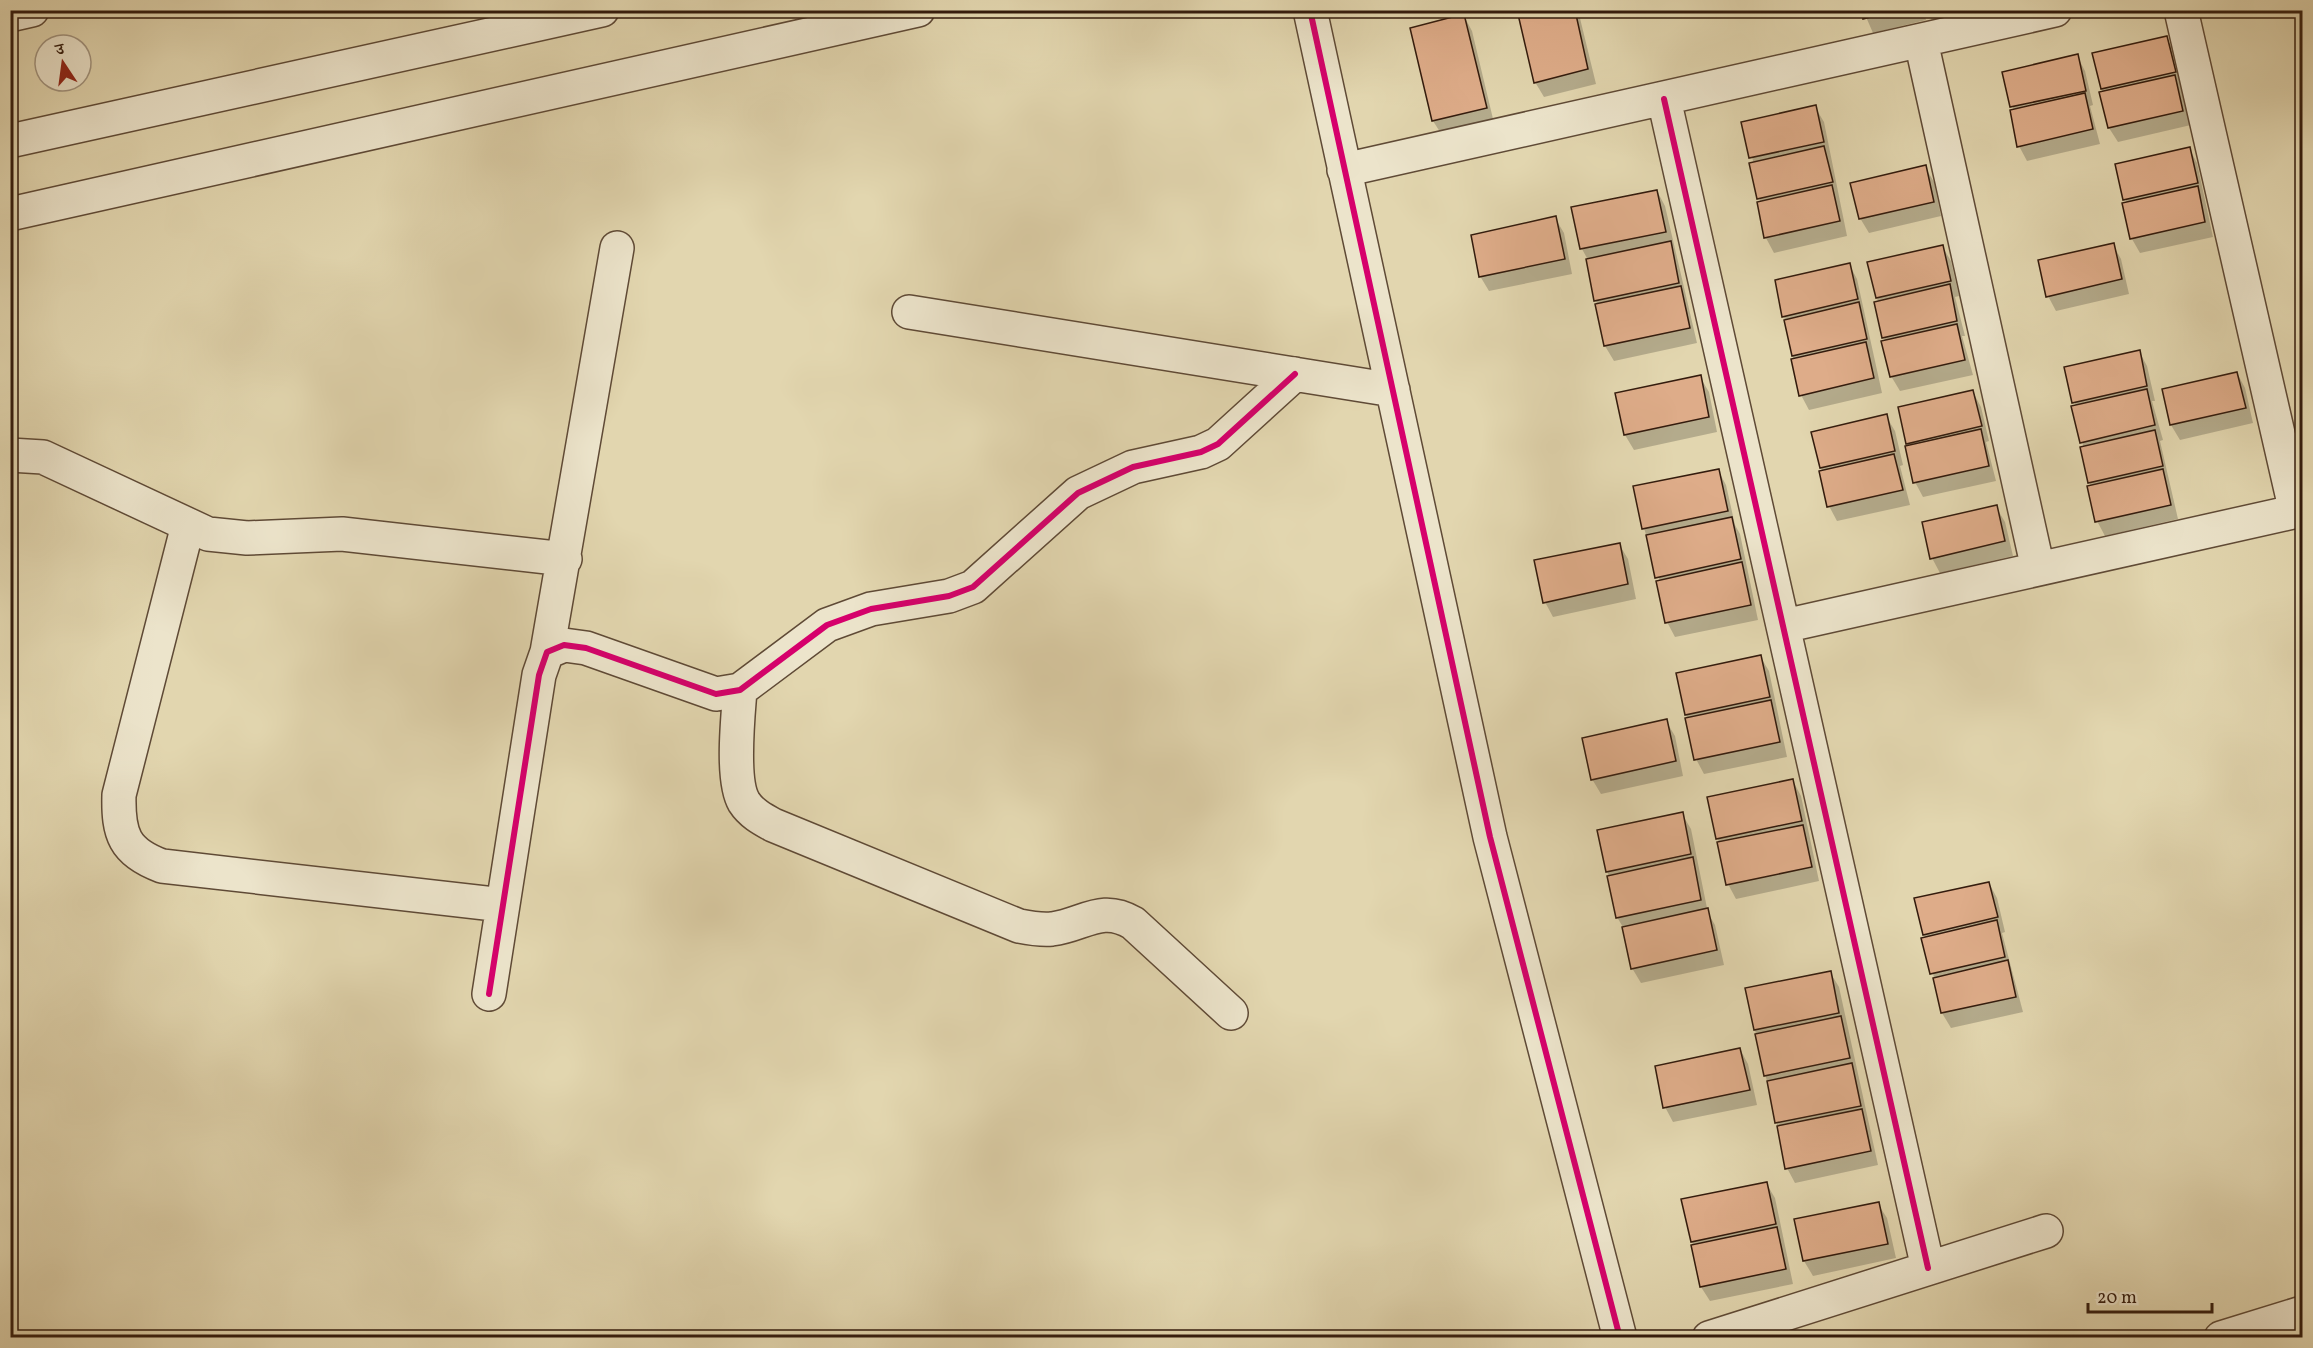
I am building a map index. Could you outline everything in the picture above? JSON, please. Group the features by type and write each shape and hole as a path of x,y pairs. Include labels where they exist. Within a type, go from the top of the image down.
{"street":[{"path":"10,15 32,10"},
{"path":"10,141 602,10"},
{"path":"10,214 918,10"},
{"path":"1310,10 1490,837 1620,1338"},
{"path":"1344,170 2055,10"},
{"path":"1784,626 2299,511 2181,10"},
{"path":"1921,41 2038,569"},
{"path":"1664,99 1928,1269"},
{"path":"489,993 539,675 547,652 565,559 616,248"},
{"path":"909,312 1393,390"},
{"path":"547,652 564,645 586,648 716,694 740,690 827,625 871,609 950,596 974,587 1078,493 1133,467 1201,452 1218,444 1295,374"},
{"path":"10,455 43,457 208,534 228,537 342,534 565,559"},
{"path":"188,525 119,795 122,836 131,848 141,858 162,866 503,905"},
{"path":"740,690 736,756 738,779 743,800 754,814 774,825 1019,926 1052,929 1104,914 1120,916 1133,923 1231,1013"},
{"path":"1709,1338 2046,1231"},
{"path":"2221,1338 2302,1313"}],"building":[{"path":"1517,10 1575,10 1588,69 1534,83"},
{"path":"1862,10 1897,10 1863,19"},
{"path":"1464,14 1487,108 1432,121 1410,28"},
{"path":"2167,36 2176,72 2101,89 2092,53"},
{"path":"2078,54 2086,91 2010,107 2002,72"},
{"path":"2175,75 2183,111 2108,128 2099,92"},
{"path":"2085,93 2093,129 2017,147 2010,110"},
{"path":"1816,105 1824,142 1749,158 1741,122"},
{"path":"1824,146 1833,182 1757,199 1749,163"},
{"path":"2190,147 2198,183 2123,200 2115,164"},
{"path":"1926,165 1934,202 1859,219 1850,183"},
{"path":"1832,185 1840,221 1764,238 1757,202"},
{"path":"2198,186 2205,222 2130,239 2122,203"},
{"path":"1657,190 1666,232 1580,249 1571,207"},
{"path":"1556,216 1565,259 1479,277 1471,235"},
{"path":"1671,241 1679,283 1594,301 1586,259"},
{"path":"2114,243 2122,279 2046,297 2038,260"},
{"path":"1943,245 1951,281 1876,298 1867,262"},
{"path":"1850,263 1858,299 1782,317 1775,280"},
{"path":"1950,284 1957,321 1882,338 1874,302"},
{"path":"1681,286 1690,328 1604,346 1595,304"},
{"path":"1859,302 1867,339 1792,356 1784,320"},
{"path":"1957,324 1965,360 1890,377 1881,341"},
{"path":"1866,342 1874,378 1799,396 1791,359"},
{"path":"2140,350 2147,386 2072,403 2064,367"},
{"path":"2237,372 2246,408 2170,425 2162,389"},
{"path":"1701,375 1709,417 1624,435 1615,393"},
{"path":"2147,389 2155,425 2080,443 2071,406"},
{"path":"1973,390 1982,426 1906,444 1898,407"},
{"path":"1887,414 1895,451 1820,468 1811,432"},
{"path":"1981,429 1989,466 1913,483 1905,446"},
{"path":"2155,430 2163,466 2088,483 2080,447"},
{"path":"1894,454 1903,490 1827,507 1819,471"},
{"path":"1719,469 1728,511 1642,529 1633,486"},
{"path":"2163,469 2171,505 2095,522 2087,486"},
{"path":"1997,505 2005,541 1930,559 1922,522"},
{"path":"1732,517 1741,559 1655,578 1646,535"},
{"path":"1620,543 1628,584 1543,603 1534,560"},
{"path":"1742,562 1751,605 1665,623 1656,581"},
{"path":"1761,655 1770,697 1685,715 1676,673"},
{"path":"1771,700 1780,742 1694,760 1685,718"},
{"path":"1667,719 1676,761 1591,780 1582,738"},
{"path":"1793,779 1802,821 1716,839 1707,797"},
{"path":"1683,812 1691,854 1606,872 1597,830"},
{"path":"1803,825 1812,867 1726,885 1717,842"},
{"path":"1693,857 1701,900 1616,918 1607,876"},
{"path":"1989,882 1998,917 1923,935 1914,898"},
{"path":"1708,908 1717,950 1631,969 1622,927"},
{"path":"1997,920 2005,957 1930,974 1921,938"},
{"path":"2008,960 2016,997 1941,1013 1933,978"},
{"path":"1831,971 1839,1013 1754,1030 1745,988"},
{"path":"1841,1016 1850,1058 1764,1076 1755,1034"},
{"path":"1740,1048 1750,1090 1663,1108 1655,1066"},
{"path":"1852,1063 1861,1106 1775,1123 1767,1081"},
{"path":"1862,1109 1871,1151 1785,1169 1777,1126"},
{"path":"1767,1182 1776,1224 1691,1242 1681,1199"},
{"path":"1879,1202 1888,1244 1803,1261 1794,1219"},
{"path":"1777,1227 1786,1269 1700,1287 1691,1245"}],"cycle path":[{"path":"1310,10 1490,837 1620,1338"},
{"path":"1664,99 1928,1268"},
{"path":"489,994 539,675 547,652 564,645 586,648 716,694 740,690 827,625 871,609 949,596 973,587 1078,493 1133,467 1201,452 1218,444 1295,374"}]}
